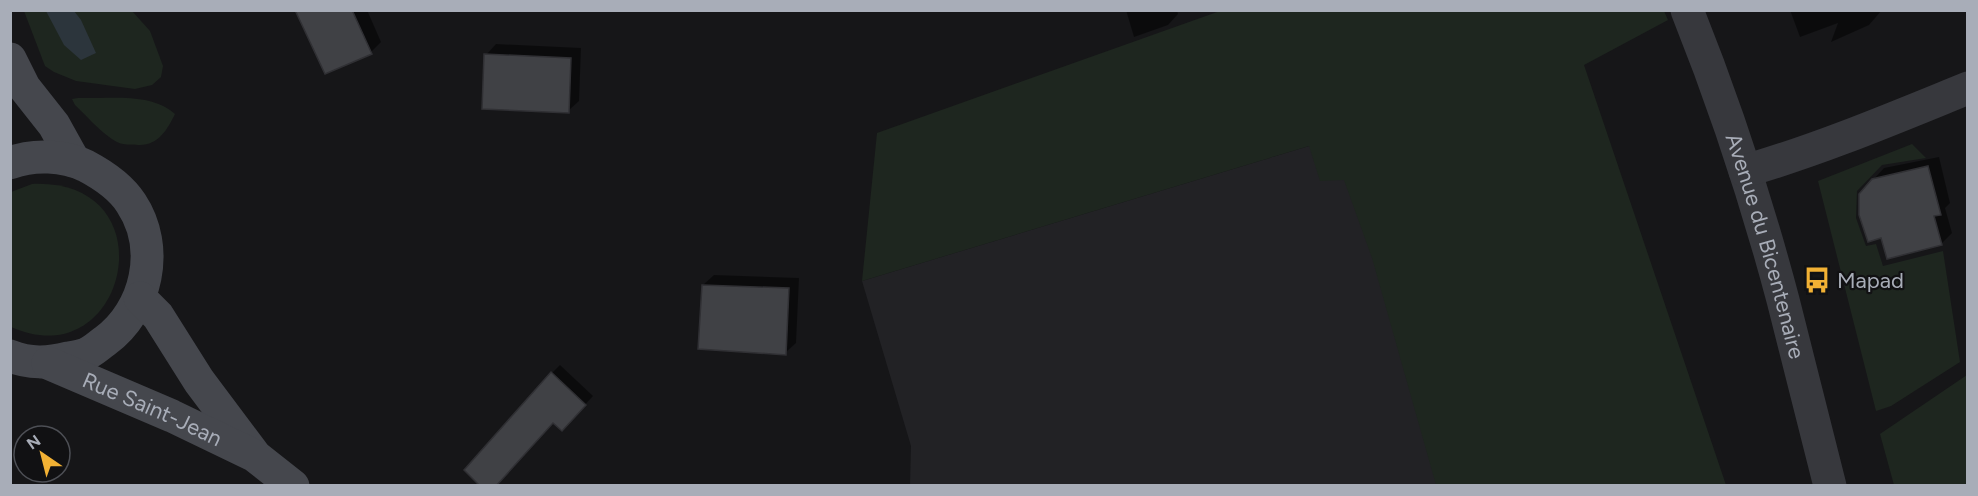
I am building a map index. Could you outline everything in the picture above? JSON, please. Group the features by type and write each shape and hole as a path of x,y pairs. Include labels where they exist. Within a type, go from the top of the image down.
{"street":[{"name":"Avenue du Bicentenaire","path":"1687,10 1745,171 1783,299 1830,486"},
{"path":"10,59 24,87 54,125 74,161"},
{"path":"1745,171 1848,137 1968,88"},
{"path":"10,164 18,160 46,157 74,161 106,177 131,203 144,233 148,266 140,298 119,331 87,354 48,363 20,360 10,356"},
{"name":"Rue Saint-Jean","path":"140,298 158,316 198,381 255,456"},
{"name":"Rue Saint-Jean","path":"48,363 172,416 255,456 292,486"}],"shaded area":[{"path":"24,11 132,11 150,31 163,66 161,77 152,85 135,89 76,81 54,72 45,66"},
{"path":"46,11 74,11 81,20 96,53 81,60 64,45"},
{"path":"1220,11 1664,11 1668,20 1584,65 1726,485 1436,485 1372,258 1344,180 1320,181 1309,146 862,281 877,133"},
{"path":"72,99 142,100 154,102 175,114 161,136 151,143 123,144 104,133 75,105"},
{"path":"1912,144 1926,158 1882,165 1857,191 1856,218 1866,246 1876,244 1883,266 1943,251 1960,362 1891,406 1876,411 1818,181"},
{"path":"1309,146 1726,485 910,485 911,446 862,281"},
{"path":"32,184 76,191 104,211 117,240 118,273 106,303 83,326 51,336 11,327 11,192"},
{"path":"1967,375 1967,485 1894,485 1880,434"}],"building":[{"path":"295,10 352,10 372,54 325,74"},
{"path":"484,54 571,58 569,113 482,109"},
{"path":"1928,166 1941,215 1934,216 1942,245 1887,259 1881,238 1868,242 1859,215 1859,194 1872,179"},
{"path":"702,285 789,288 786,355 698,349"},
{"path":"551,372 586,405 562,431 553,423 496,486 480,486 464,470"}],"place":[{"name":"Mapad","path":"1817,280"}]}
